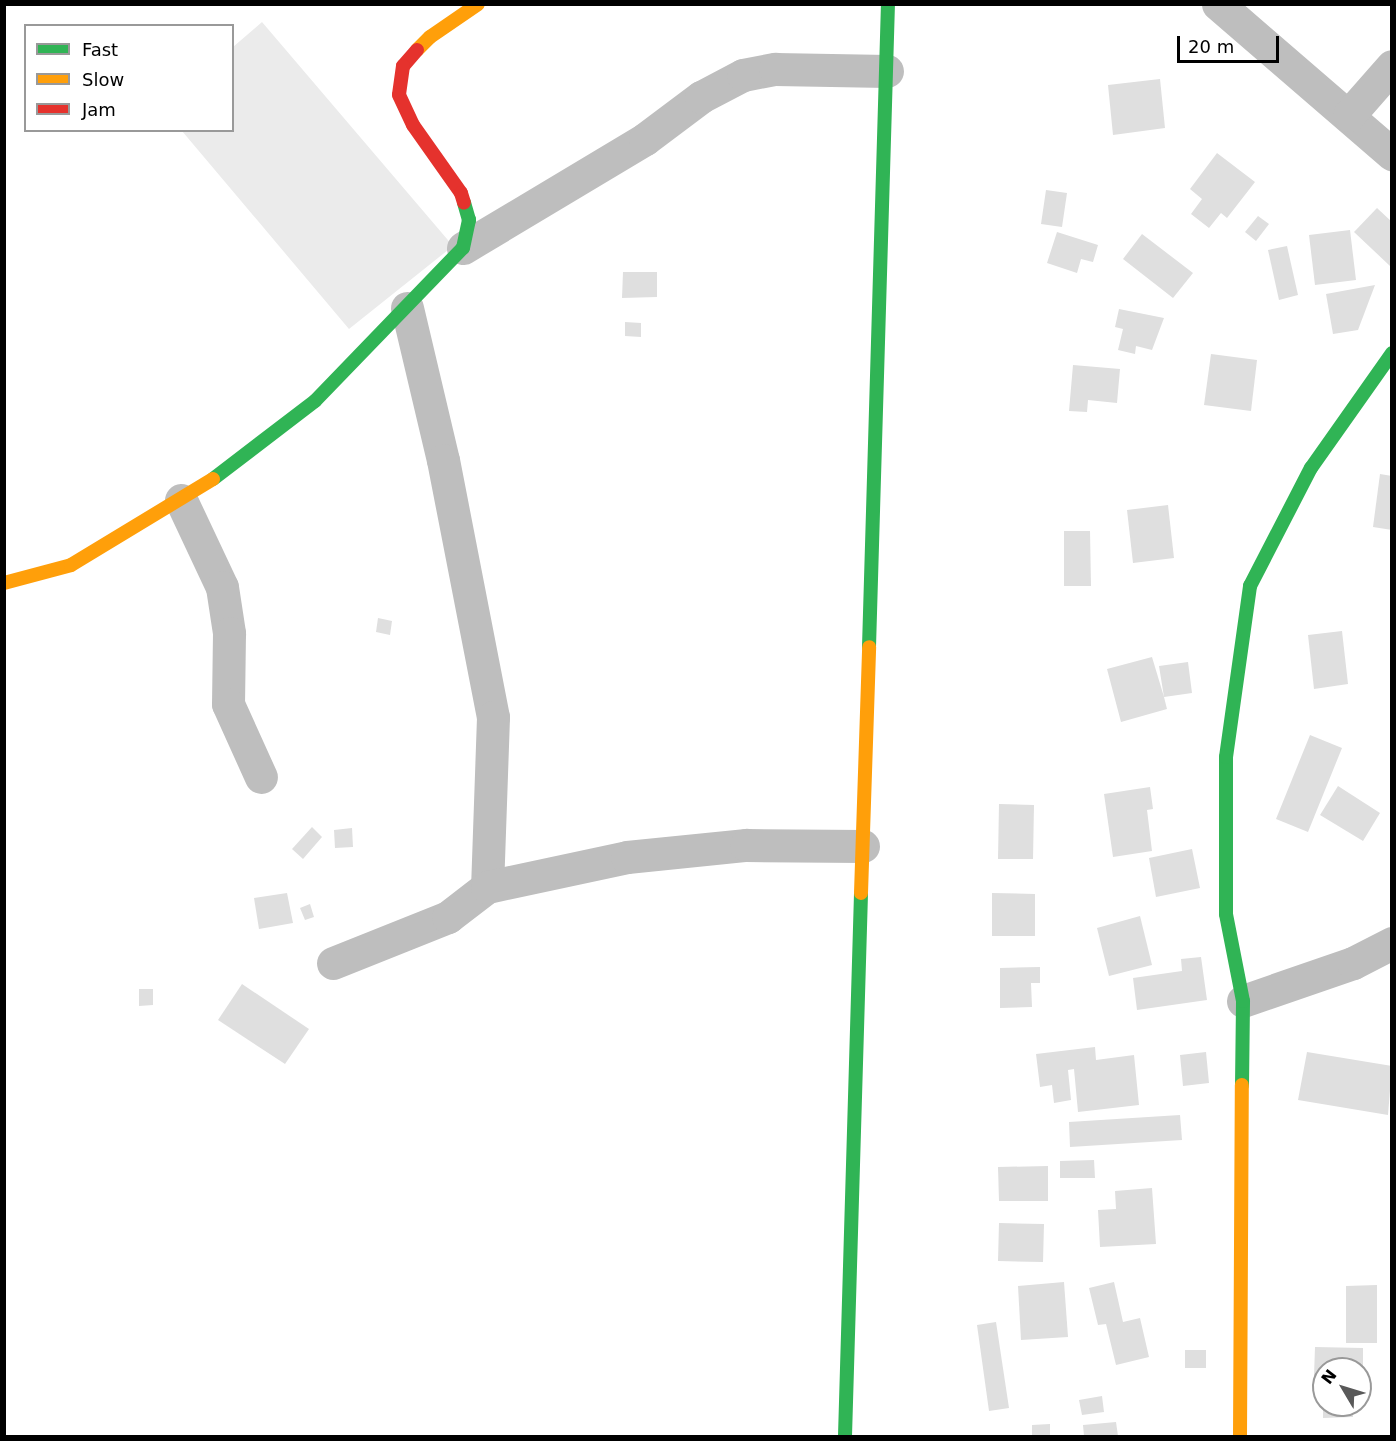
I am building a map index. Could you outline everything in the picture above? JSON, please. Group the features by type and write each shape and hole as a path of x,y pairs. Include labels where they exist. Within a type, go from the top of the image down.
{"street":[{"path":"463,248 470,220 461,193 413,125 399,94 403,66 430,38 478,4"},
{"path":"845,1437 888,4"},
{"path":"1218,4 1392,154"},
{"path":"1349,115 1392,66"},
{"path":"4,583 71,565 181,500 315,401 463,248 645,139 701,98 743,75 775,69 887,71"},
{"path":"407,308 443,460 493,717 487,887"},
{"path":"1240,1437 1243,1001 1226,914 1226,757 1250,586 1311,468 1392,353"},
{"path":"181,500 222,586 229,633 228,704 261,777"},
{"path":"333,963 448,917 487,887 651,855 746,845 863,846"},
{"path":"1243,1001 1353,963 1392,943"}],"shaded area":[{"path":"262,22 453,246 349,329 183,132 234,132 234,46"}],"building":[{"path":"1160,79 1165,128 1113,135 1108,85"},
{"path":"1217,153 1255,182 1227,218 1221,213 1209,228 1191,214 1202,199 1190,189"},
{"path":"1046,190 1067,193 1062,227 1041,224"},
{"path":"1377,208 1392,222 1390,266 1354,232"},
{"path":"1258,216 1269,224 1256,241 1245,232"},
{"path":"1350,230 1356,280 1315,285 1309,235"},
{"path":"1057,232 1098,245 1093,262 1081,259 1077,273 1047,263"},
{"path":"1142,234 1193,273 1173,298 1123,259"},
{"path":"1287,246 1298,295 1279,300 1268,250"},
{"path":"623,272 657,272 657,297 622,298"},
{"path":"1375,285 1358,330 1333,334 1326,294"},
{"path":"1119,309 1164,318 1152,350 1136,346 1135,354 1118,350 1123,329 1115,327"},
{"path":"625,322 641,323 641,337 625,336"},
{"path":"1211,354 1257,360 1251,411 1204,405"},
{"path":"1073,365 1120,369 1117,403 1088,400 1087,412 1069,411"},
{"path":"1380,474 1392,476 1392,530 1373,527"},
{"path":"1168,505 1174,558 1133,563 1127,510"},
{"path":"1064,531 1090,531 1091,586 1064,586"},
{"path":"378,618 392,621 390,635 376,632"},
{"path":"1342,631 1348,684 1314,689 1308,635"},
{"path":"1152,657 1167,709 1121,722 1107,669"},
{"path":"1188,662 1192,693 1164,697 1159,666"},
{"path":"1310,735 1342,748 1308,832 1276,819"},
{"path":"1338,786 1380,813 1363,841 1320,815"},
{"path":"1150,787 1153,809 1147,810 1152,851 1113,857 1104,794"},
{"path":"999,804 1034,805 1033,859 998,859"},
{"path":"312,827 322,837 303,859 292,849"},
{"path":"352,828 353,847 335,848 334,830"},
{"path":"1192,849 1200,888 1156,897 1149,858"},
{"path":"287,893 293,923 259,929 254,898"},
{"path":"992,893 1035,894 1035,936 992,936"},
{"path":"310,904 314,917 305,920 300,908"},
{"path":"1140,916 1152,965 1109,976 1097,928"},
{"path":"1201,957 1207,1000 1137,1010 1133,978 1182,971 1181,959"},
{"path":"1040,967 1040,983 1031,983 1032,1007 1000,1008 1000,968"},
{"path":"242,984 309,1029 285,1064 218,1020"},
{"path":"139,989 153,989 153,1005 139,1006"},
{"path":"1095,1047 1096,1060 1134,1055 1139,1105 1078,1112 1074,1069 1068,1070 1071,1100 1054,1103 1052,1085 1040,1087 1036,1054"},
{"path":"1206,1052 1209,1083 1183,1086 1180,1055"},
{"path":"1307,1052 1392,1066 1388,1115 1298,1100"},
{"path":"1180,1115 1182,1140 1070,1147 1069,1122"},
{"path":"1094,1160 1095,1178 1060,1178 1060,1161"},
{"path":"1048,1166 1048,1201 999,1201 998,1167"},
{"path":"1152,1188 1156,1244 1100,1247 1098,1210 1116,1209 1115,1191"},
{"path":"999,1223 1044,1224 1043,1262 998,1261"},
{"path":"1064,1282 1068,1337 1021,1340 1018,1286"},
{"path":"1114,1282 1123,1322 1140,1318 1149,1357 1116,1365 1106,1324 1098,1325 1089,1288"},
{"path":"1377,1285 1377,1343 1346,1343 1346,1286"},
{"path":"996,1322 1009,1408 989,1411 977,1325"},
{"path":"1315,1347 1363,1348 1363,1357 1315,1357"},
{"path":"1185,1350 1206,1350 1206,1368 1185,1368"},
{"path":"1102,1396 1104,1412 1082,1415 1079,1400"},
{"path":"1116,1422 1118,1436 1084,1436 1083,1425"},
{"path":"1050,1424 1050,1436 1032,1436 1032,1425"}],"traffic: fast":[{"path":"869,647 888,4"},
{"path":"213,479 315,401 463,248 469,220 464,203"},
{"path":"1242,1085 1243,1001 1226,914 1226,757 1250,586 1311,468 1392,353"},
{"path":"845,1436 861,893"}],"traffic: slow":[{"path":"417,50 430,37 478,4"},
{"path":"4,583 71,565 213,479"},
{"path":"861,893 869,647"},
{"path":"1240,1436 1242,1085"}],"traffic: jam":[{"path":"417,50 403,66 399,95 413,125 461,193 464,203"}]}
